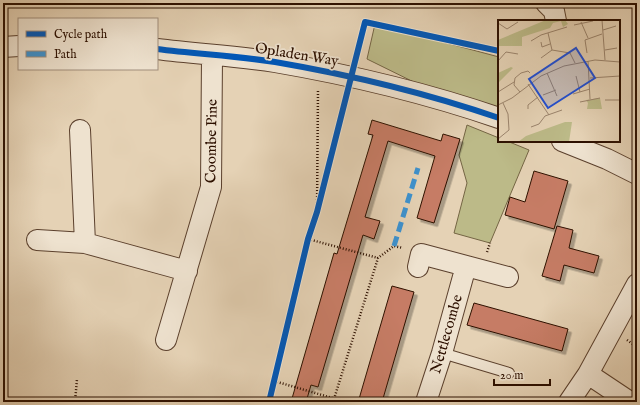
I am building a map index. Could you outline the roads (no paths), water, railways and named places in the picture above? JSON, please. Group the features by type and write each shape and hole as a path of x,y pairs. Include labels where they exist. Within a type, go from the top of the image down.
{"street":[{"path":"546,3 554,11 556,20"},
{"path":"3,47 18,46"},
{"name":"Opladen Way","path":"158,49 273,62 329,72 418,92 498,118"},
{"name":"Coombe Pine","path":"166,340 211,187 212,56"},
{"path":"80,130 85,243"},
{"path":"564,142 607,159 637,174"},
{"path":"38,240 85,243 187,271"},
{"path":"419,260 466,266 508,278"},
{"name":"Nettlecombe","path":"426,402 442,353 466,266"},
{"path":"569,402 588,374 637,284"},
{"path":"588,374 630,402"}],"lane":[{"path":"442,353 509,373"}]}
